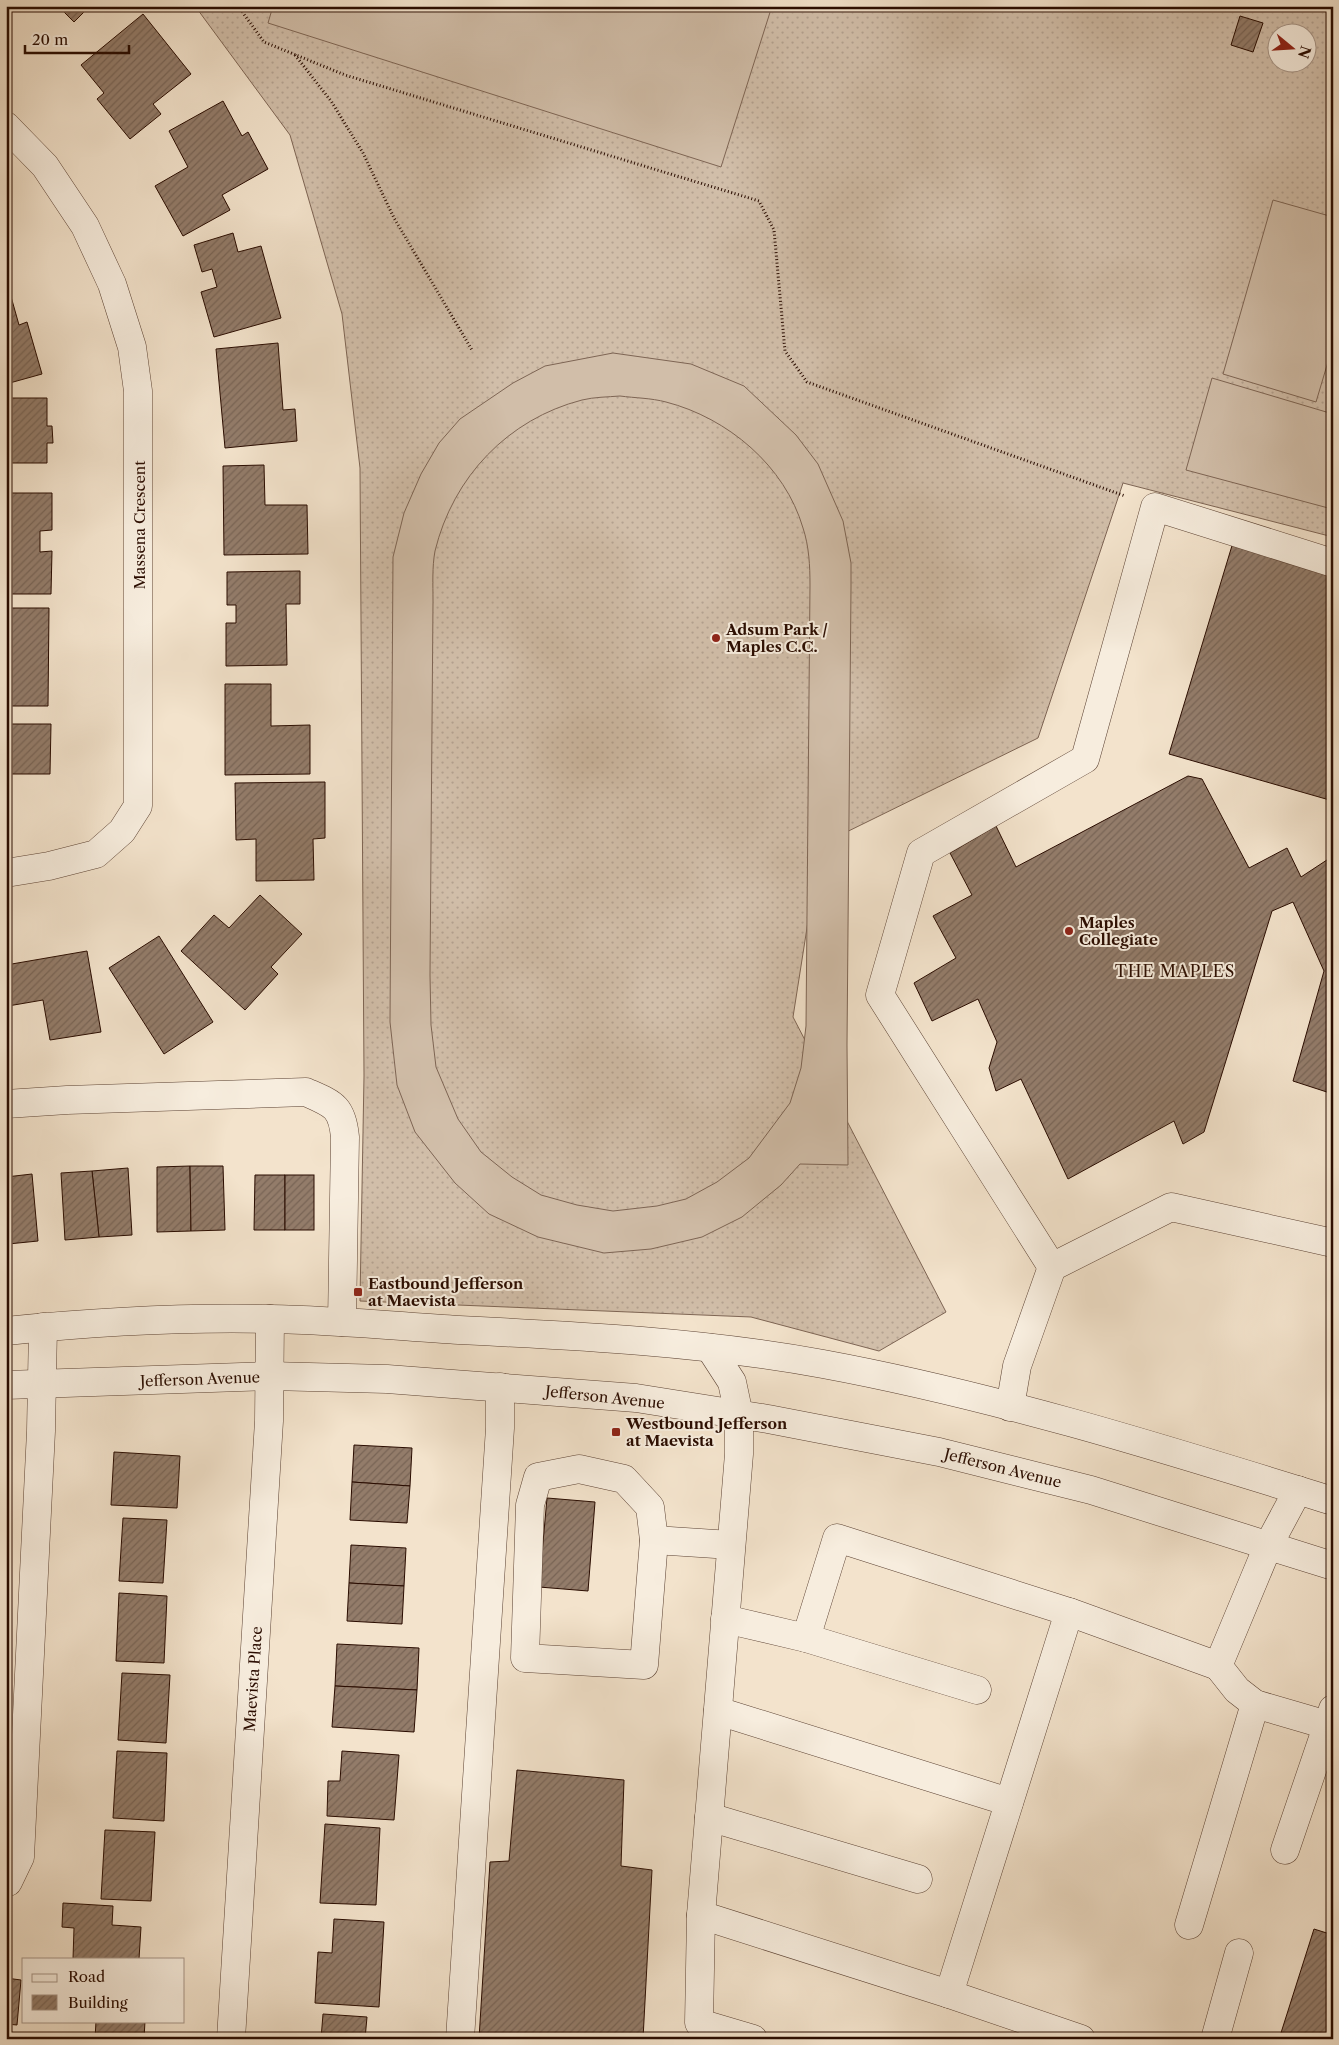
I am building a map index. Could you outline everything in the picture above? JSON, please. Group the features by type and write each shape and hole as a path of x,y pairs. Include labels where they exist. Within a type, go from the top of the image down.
{"street":[{"name":"Massena Crescent","path":"6,126 45,166 85,226 112,284 132,347 138,391 139,500 138,806 122,831 96,854 49,866 6,873"},
{"path":"1052,1267 880,995 921,853 1085,759 1155,507 1333,563"},
{"path":"6,1104 67,1100 306,1092 334,1106 343,1119 345,1138 342,1322"},
{"path":"1010,1407 1017,1366 1052,1267 1171,1207 1333,1243"},
{"path":"6,1331 161,1319 270,1318 606,1338 710,1348 821,1364 939,1389 1124,1436 1333,1501"},
{"name":"Maevista Place","path":"231,2039 264,1518 270,1376 270,1318"},
{"path":"6,1882 8,1882 20,1857 43,1384 43,1327"},
{"path":"710,1348 732,1382 739,1415 738,1454 701,1915 699,2031 753,2039"},
{"name":"Jefferson Avenue","path":"6,1385 270,1376 387,1379 636,1398 939,1452 1091,1490 1333,1566"},
{"path":"460,2039 500,1428 500,1387"},
{"path":"579,1469 624,1478 650,1507 654,1540 644,1666 525,1658 530,1505 538,1477 579,1469"},
{"path":"1218,1666 1268,1546 1298,1490"},
{"path":"806,1638 837,1538 1069,1612 1218,1666 1237,1690 1255,1704 1330,1717 1285,1850"},
{"path":"654,1540 731,1546"},
{"path":"949,1994 1069,1612"},
{"path":"725,1619 806,1638 977,1690"},
{"path":"1189,1925 1255,1704"},
{"path":"718,1710 1009,1802"},
{"path":"709,1817 918,1879"},
{"path":"701,1915 949,1994 1081,2039"},
{"path":"1215,2039 1239,1953"}],"path":[{"path":"238,6 264,42 345,75 759,201 774,230 784,351 806,382 1155,507"},
{"path":"295,55 331,100 363,154 394,218 472,350"}],"shaded area":[{"name":"Adsum Park / Maples C.C.","path":"195,6 1333,6 1333,537 1123,483 1038,738 820,845 793,1017 946,1312 879,1351 751,1317 360,1301 364,1076 360,468 342,314 290,135"},
{"path":"273,6 772,6 721,167 268,23"},
{"path":"1273,200 1333,217 1333,345 1316,402 1223,374"},
{"path":"613,353 691,364 744,386 796,435 818,464 843,521 851,563 847,1045 848,1165 800,1164 781,1185 742,1217 702,1237 651,1249 604,1253 538,1237 489,1214 455,1183 415,1132 397,1085 390,1022 393,557 404,513 421,474 439,443 460,419 513,383 545,366","holes":["620,396 666,402 689,409 732,433 751,448 783,484 794,505 805,535 809,556 810,585 806,1026 801,1068 790,1103 749,1158 717,1182 686,1199 657,1206 613,1211 577,1205 541,1195 512,1177 481,1152 458,1119 436,1067 431,1025 430,975 433,563 443,524 455,499 487,455 530,421 555,409 582,400"]},
{"path":"1212,378 1333,414 1332,509 1186,470"}],"building":[{"path":"58,6 90,6 74,22"},
{"path":"143,14 191,74 153,104 161,114 130,139 97,99 104,93 81,65"},
{"path":"1240,16 1263,23 1253,52 1231,45"},
{"path":"223,101 242,136 248,132 268,169 222,195 230,210 183,236 155,186 188,167 169,131"},
{"path":"233,233 238,252 261,246 281,318 214,337 201,292 217,287 212,269 202,272 194,245"},
{"path":"10,293 19,325 27,322 42,374 6,384 6,294"},
{"path":"278,343 283,410 295,409 297,441 225,448 216,349"},
{"path":"6,398 47,398 47,426 52,426 53,443 47,443 47,463 6,463"},
{"path":"264,465 265,505 307,505 308,554 224,555 223,466"},
{"path":"6,493 52,493 52,530 40,531 40,552 52,551 51,594 6,594"},
{"path":"1234,539 1333,569 1333,801 1169,754"},
{"path":"300,571 300,604 286,604 287,665 226,666 226,623 236,623 236,605 227,605 227,572"},
{"path":"6,608 49,608 48,706 6,706 6,655 9,655 10,638 6,638"},
{"path":"225,684 271,684 271,726 310,725 310,774 225,775"},
{"path":"6,724 51,724 50,774 6,774"},
{"path":"1188,776 1202,779 1249,868 1287,848 1301,877 1333,856 1333,1094 1293,1081 1324,971 1293,902 1272,911 1204,1132 1183,1144 1174,1121 1068,1179 1021,1079 996,1091 989,1068 997,1042 978,999 932,1021 914,983 956,958 933,916 972,895 950,853 996,826 1016,867"},
{"path":"325,782 325,838 313,839 314,880 256,881 256,839 236,840 235,783"},
{"path":"260,895 302,934 271,967 278,974 245,1010 181,951 214,915 229,928"},
{"path":"159,936 213,1022 164,1054 109,968"},
{"path":"87,951 101,1032 50,1040 43,1000 8,1006 6,965"},
{"path":"190,1166 191,1231 157,1232 157,1167"},
{"path":"190,1166 223,1166 225,1230 191,1231"},
{"path":"128,1168 132,1235 99,1237 92,1171"},
{"path":"92,1171 99,1237 65,1240 61,1173"},
{"path":"32,1174 38,1241 8,1244 6,1177"},
{"path":"255,1175 285,1175 285,1230 254,1230"},
{"path":"285,1175 314,1175 314,1230 285,1230"},
{"path":"354,1445 412,1448 410,1486 352,1482"},
{"path":"114,1452 180,1456 177,1508 111,1505"},
{"path":"352,1482 410,1486 407,1523 350,1520"},
{"path":"547,1498 595,1502 588,1591 539,1587"},
{"path":"123,1518 167,1520 163,1583 119,1581"},
{"path":"351,1545 406,1548 404,1586 349,1583"},
{"path":"349,1583 404,1586 402,1624 347,1621"},
{"path":"119,1593 167,1596 164,1663 116,1661"},
{"path":"337,1644 419,1648 417,1690 335,1686"},
{"path":"122,1673 170,1675 166,1743 118,1740"},
{"path":"335,1686 417,1690 414,1732 332,1727"},
{"path":"117,1751 167,1753 164,1821 113,1818"},
{"path":"342,1751 399,1755 394,1820 327,1816 328,1781 340,1781"},
{"path":"517,1770 624,1780 621,1866 652,1870 643,2039 479,2039 490,1862 509,1861"},
{"path":"325,1824 380,1828 376,1905 320,1903"},
{"path":"105,1830 155,1832 151,1901 101,1899"},
{"path":"63,1903 113,1906 112,1925 141,1927 139,1958 73,1958 74,1928 62,1927"},
{"path":"334,1919 384,1922 379,2007 315,2003 318,1952 332,1953"},
{"path":"1314,1929 1333,1935 1333,2039 1289,2039 1280,2036"},
{"path":"6,1978 21,1980 17,2025 6,2024"},
{"path":"323,2014 367,2017 365,2039 321,2039"},
{"path":"96,2022 145,2022 144,2039 95,2039"}],"place":[{"name":"Adsum Park / Maples C.C.","path":"716,638"},
{"name":"Maples Collegiate","path":"1069,931"},
{"name":"Eastbound Jefferson at Maevista","path":"358,1292"},
{"name":"Westbound Jefferson at Maevista","path":"616,1432"}],"district":[{"name":"THE MAPLES","path":"1175,971"}]}
